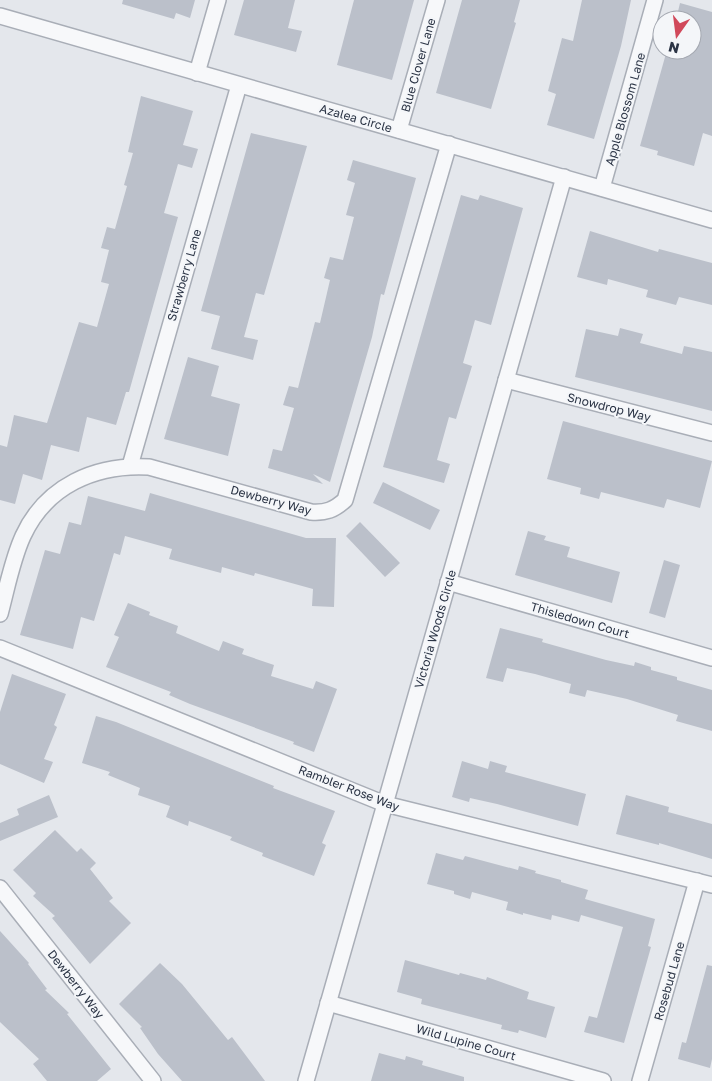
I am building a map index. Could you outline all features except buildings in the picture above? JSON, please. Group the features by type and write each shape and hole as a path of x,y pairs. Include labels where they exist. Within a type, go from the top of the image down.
{"street":[{"path":"197,73 218,0"},
{"name":"Blue Clover Lane","path":"399,130 436,0"},
{"name":"Apple Blossom Lane","path":"602,188 656,0"},
{"name":"Azalea Circle","path":"0,16 712,220"},
{"name":"Strawberry Lane","path":"130,466 239,85"},
{"name":"Dewberry Way","path":"0,614 23,537 46,503 79,478 105,469 130,466 162,469 311,512 324,513 336,509 345,500 449,144"},
{"name":"Victoria Woods Circle","path":"306,1081 564,177"},
{"name":"Snowdrop Way","path":"506,380 712,433"},
{"name":"Thisledown Court","path":"448,582 712,658"},
{"name":"Rambler Rose Way","path":"0,648 385,804 705,883"},
{"name":"Rosebud Lane","path":"640,1081 705,883"},
{"name":"Dewberry Way","path":"0,888 153,1081"},
{"name":"Wild Lupine Court","path":"328,1003 603,1081"}]}
